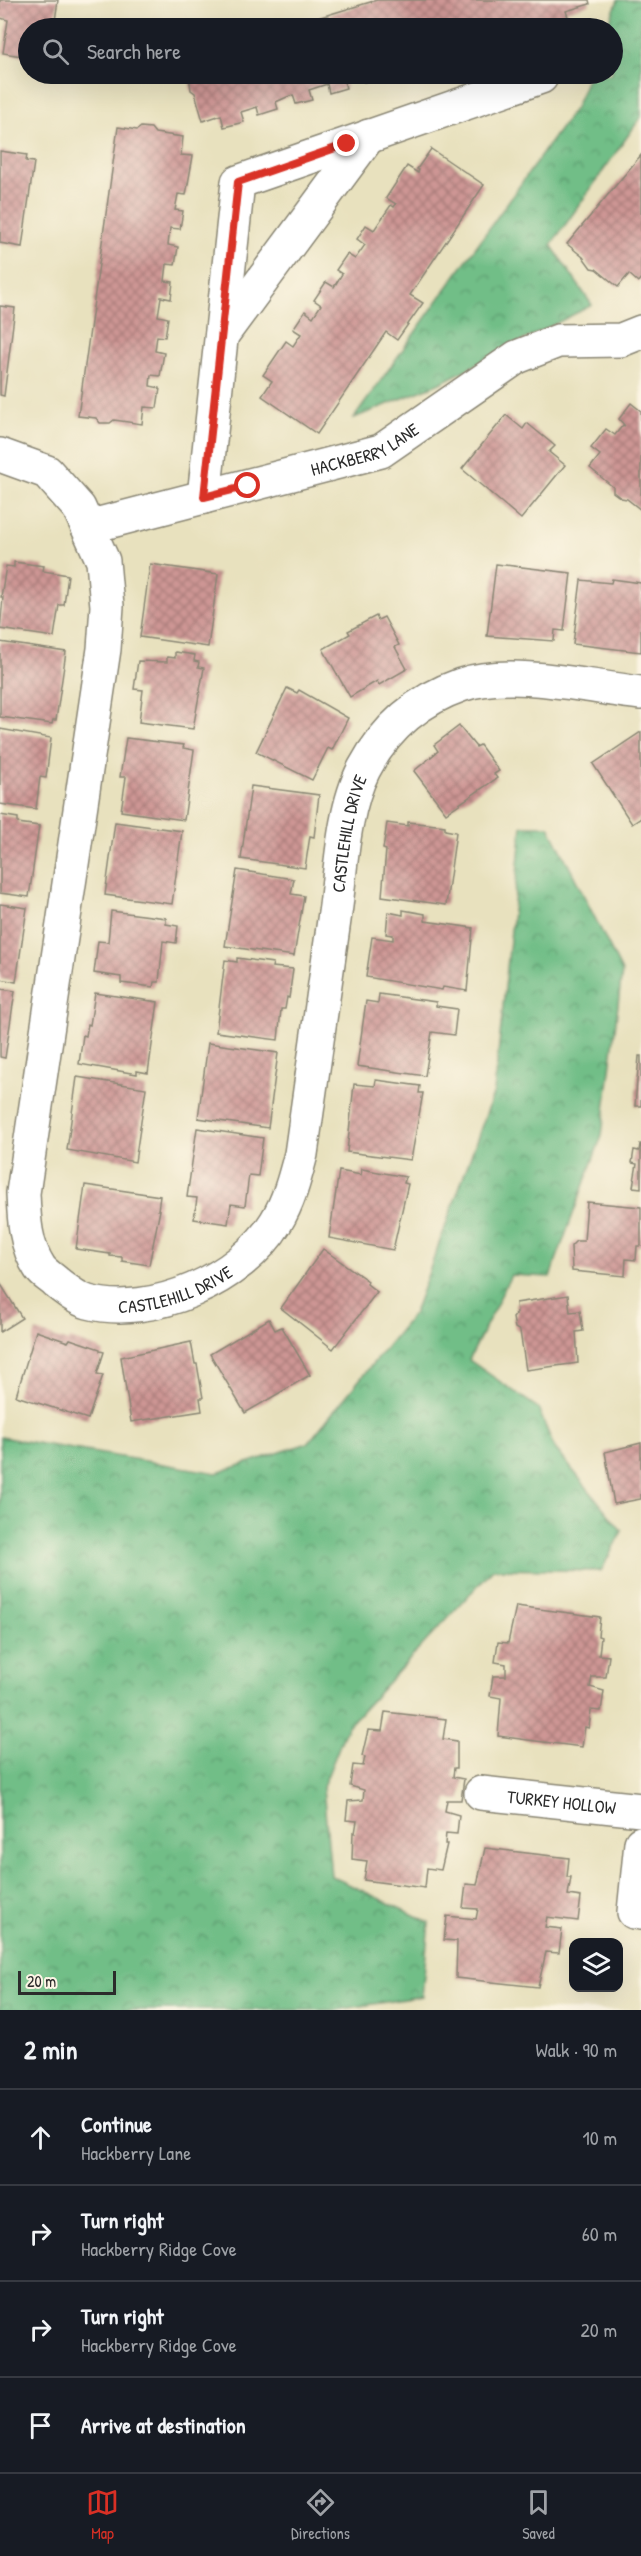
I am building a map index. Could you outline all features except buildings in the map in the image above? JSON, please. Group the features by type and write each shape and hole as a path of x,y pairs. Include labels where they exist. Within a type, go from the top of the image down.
{"street":[{"path":"204,497 238,182 521,84"},
{"path":"221,337 369,136"},
{"name":"HACKBERRY LANE","path":"88,528 381,451 517,357 558,341 631,336"},
{"name":"CASTLEHILL DRIVE","path":"0,456 47,472 80,508 104,561 107,606 104,650 23,1192 24,1220 29,1245 40,1269 64,1288 86,1301 114,1306 143,1305 169,1299 226,1272 248,1255 275,1224 292,1188 301,1154 345,835 363,772 379,743 403,717 431,698 462,685 492,680 524,679 641,693"},
{"name":"TURKEY HOLLOW","path":"481,1793 641,1810"},
{"path":"641,1843 634,1912 641,1913"}],"green space":[{"path":"618,0 641,0 641,117 551,245 592,305 440,383 354,418 575,108 585,84 623,84 623,18 611,18"},
{"path":"522,826 549,826 622,972 602,1135 550,1277 511,1275 469,1360 538,1408 554,1447 622,1531 601,1571 493,1569 347,1727 323,1787 331,1876 429,1922 422,1996 337,2010 0,2010 0,1437 217,1473 308,1443 414,1313 494,1092"}],"route":[{"path":"248,486 204,497 238,182 347,144"}]}
